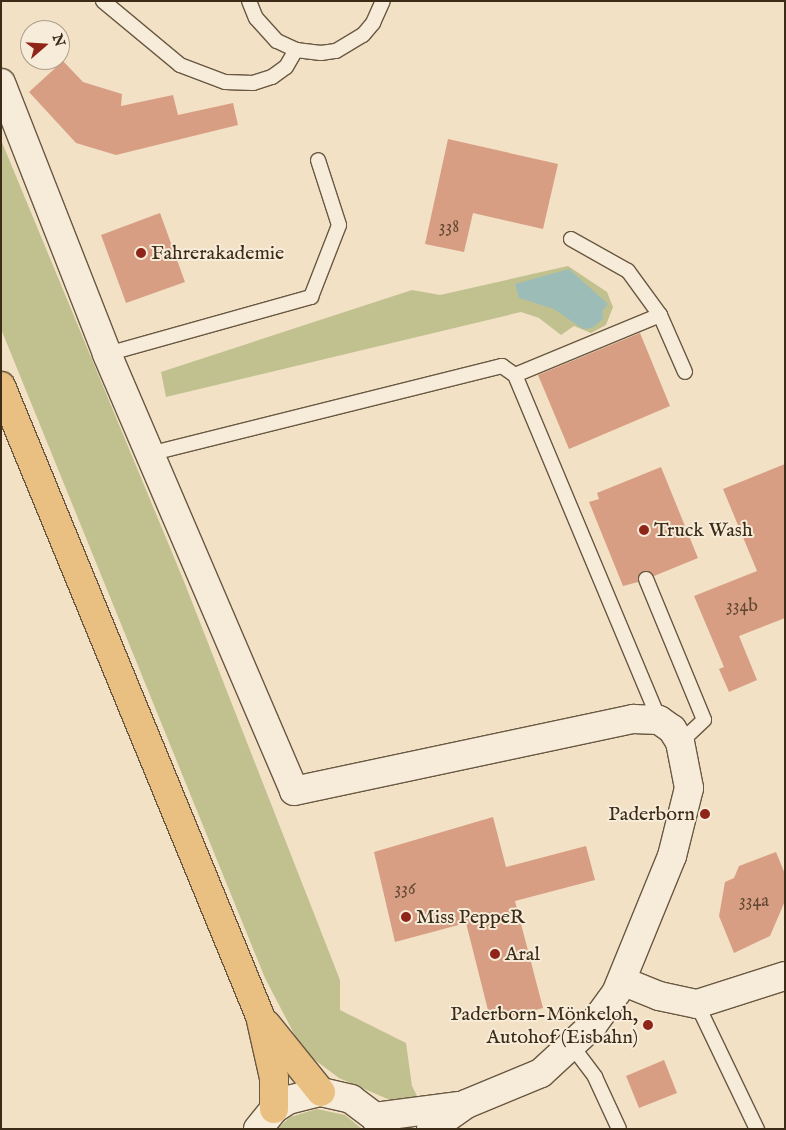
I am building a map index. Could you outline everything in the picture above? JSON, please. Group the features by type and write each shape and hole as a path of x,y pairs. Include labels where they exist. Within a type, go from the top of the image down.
{"highway":[{"path":"3,388 260,1016 274,1078 266,1119"},
{"path":"260,1016 321,1092"}],"street":[{"path":"1,83 107,354 152,453 294,791 634,719 659,720 672,729 680,742 689,788 672,856 622,981 593,1024 572,1046 541,1072 466,1104 378,1123 351,1099 321,1092 296,1097 266,1119"},
{"path":"622,981 659,996 697,1004 785,976"},
{"path":"431,1129 466,1104"}],"lane":[{"path":"103,1 180,65 226,82 254,83 272,77 286,67 296,50"},
{"path":"249,1 265,31 296,50 321,54 350,44 373,23 383,1"},
{"path":"107,354 311,297 339,225 318,160"},
{"path":"572,239 628,271 660,314 685,372"},
{"path":"515,375 660,314"},
{"path":"152,453 502,366 515,375 659,720"},
{"path":"646,579 704,720 680,742"},
{"path":"697,1004 757,1129"},
{"path":"572,1046 595,1077 619,1129"}],"green space":[{"path":"1,140 183,579 340,980 340,1010 406,1043 412,1086 419,1100 390,1100 339,1078 303,1051 265,978 1,329"},
{"path":"568,266 607,292 613,307 606,325 591,333 574,326 561,335 539,318 521,312 166,397 161,372 412,290 440,295"},
{"path":"317,1109 345,1115 362,1129 277,1129 290,1117"}],"water":[{"path":"569,269 608,304 602,311 603,319 592,328 583,329 554,309 519,298 515,284"}],"building":[{"path":"70,68 83,82 122,94 121,106 173,95 178,115 233,103 238,125 116,155 76,143 29,92 53,70 70,70"},
{"path":"448,139 558,164 543,229 473,213 464,252 425,244"},
{"name":"Fahrerakademie","path":"160,213 185,282 126,303 101,235"},
{"path":"640,333 670,406 569,449 538,375"},
{"path":"785,464 785,618 739,636 757,680 729,692 719,669 724,667 694,596 757,571 723,489"},
{"name":"Truck Wash","path":"661,467 698,558 654,576 643,571 638,582 623,586 589,502 599,499 597,493"},
{"path":"493,817 506,867 586,846 595,880 515,901 543,1008 491,1022 466,923 395,942 374,852"},
{"path":"776,852 785,874 785,901 770,936 734,953 719,916 725,882 734,878 739,866"},
{"path":"664,1060 677,1093 639,1108 626,1076"}],"place":[{"name":"Fahrerakademie","path":"141,253"},
{"name":"Truck Wash","path":"644,530"},
{"name":"Paderborn","path":"705,814"},
{"name":"Miss PeppeR","path":"406,917"},
{"name":"Aral","path":"495,954"},
{"name":"Paderborn-Mönkeloh, Autohof (Eisbahn)","path":"648,1025"}]}
